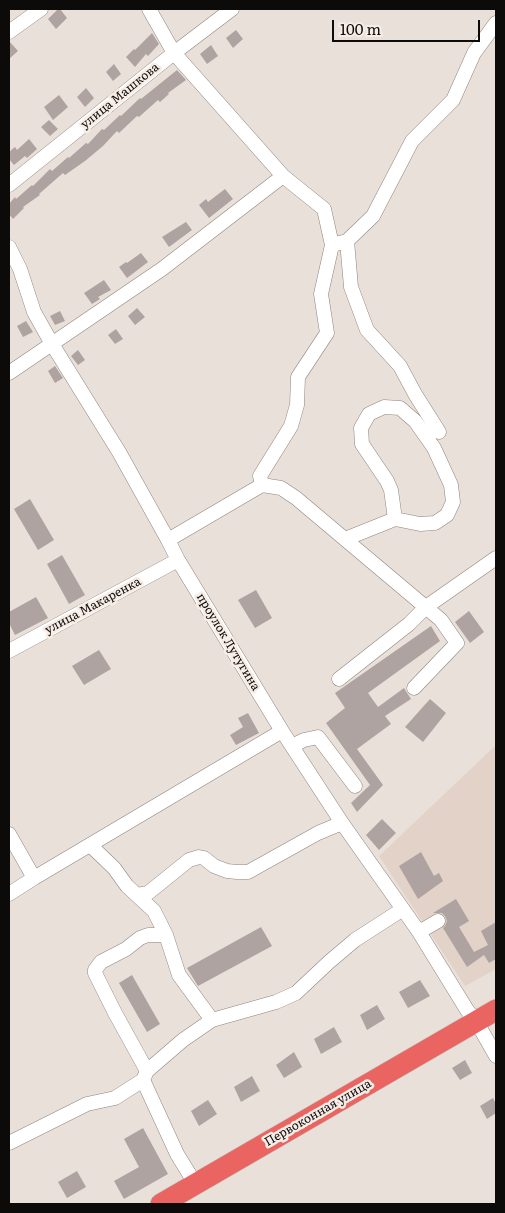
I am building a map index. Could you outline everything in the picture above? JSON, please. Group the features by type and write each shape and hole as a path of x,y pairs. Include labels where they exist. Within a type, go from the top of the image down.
{"highway":[{"name":"Первоконная улица","path":"161,1204 496,1010"}],"street":[{"path":"9,32 41,9"},
{"path":"149,9 174,53 282,176 324,209 332,245 322,294 327,333 298,377 297,405 291,426 260,476 262,485"},
{"name":"улица Машкова","path":"9,185 232,9"},
{"path":"332,245 347,241 373,216 412,141 453,100 474,53 496,22"},
{"path":"9,373 162,269 282,176"},
{"path":"347,241 351,287 367,330 400,366 439,432"},
{"name":"проулок Лутугина","path":"9,247 20,269 34,312 119,452 178,560 282,731 342,823 419,932 496,1056"},
{"path":"345,539 395,519 420,524 435,523 447,515 453,502 451,485 434,448 415,421 400,408 384,407 369,414 361,428 362,444 391,490 395,519"},
{"path":"168,540 262,485 281,488 296,498 441,620 457,643 414,688"},
{"path":"339,679 409,624 426,607 496,558"},
{"name":"улица Макаренка","path":"9,651 178,560"},
{"path":"9,894 282,731"},
{"path":"292,746 304,740 318,737 355,786"},
{"path":"137,895 148,893 189,860 199,857 204,858 214,866 227,871 248,872 318,833 342,823"},
{"path":"9,834 34,878"},
{"path":"90,846 114,868 127,886 154,911 166,935 179,976 212,1020"},
{"path":"9,1143 87,1104 115,1098 145,1076 183,1040 212,1020 276,1002 296,993 355,940 403,909"},
{"path":"419,932 438,921"},
{"path":"166,935 140,938 126,949 101,962 95,973 145,1076 177,1154 196,1184"}],"shaded area":[{"path":"496,745 496,969 465,986 379,856"}],"building":[{"path":"58,9 67,18 56,29 48,19"},
{"path":"236,30 243,39 233,48 226,38"},
{"path":"152,33 159,44 148,56 146,54 135,67 126,57"},
{"path":"9,41 18,51 9,59"},
{"path":"211,45 218,56 207,64 200,54"},
{"path":"114,64 121,74 113,81 106,72"},
{"path":"177,70 186,80 168,93 160,102 158,100 139,117 137,116 119,133 117,131 85,161 65,175 63,173 40,195 23,207 13,219 9,214 9,204 15,197 16,199 50,169 52,171 86,143 88,144 102,129 104,130 140,98"},
{"path":"86,88 94,98 85,107 77,97"},
{"path":"59,95 68,107 53,120 44,107"},
{"path":"49,120 58,129 50,136 41,127"},
{"path":"29,139 37,149 27,158 25,156 14,165 9,159 9,152 15,147 17,150"},
{"path":"225,189 233,199 209,218 199,205 206,199 208,202"},
{"path":"186,222 192,230 169,247 162,237"},
{"path":"141,253 148,262 127,278 119,267"},
{"path":"104,280 111,290 98,297 100,299 92,304 84,293"},
{"path":"137,308 145,317 135,325 128,316"},
{"path":"60,311 65,321 55,325 50,316"},
{"path":"26,321 33,332 23,337 17,326"},
{"path":"116,329 123,339 115,344 108,335"},
{"path":"78,350 85,360 78,365 71,356"},
{"path":"55,366 63,378 55,383 48,371"},
{"path":"30,499 54,540 38,550 14,509"},
{"path":"62,555 85,595 69,604 47,564"},
{"path":"256,590 272,618 255,628 238,600"},
{"path":"36,597 48,618 15,635 9,623 9,612"},
{"path":"469,611 484,632 470,643 455,622"},
{"path":"431,626 440,641 368,693 378,707 404,688 411,699 385,716 391,724 357,749 383,785 357,812 351,803 370,785 326,723 345,708 335,693"},
{"path":"99,650 111,669 84,685 72,666"},
{"path":"430,699 446,713 423,742 405,727"},
{"path":"248,713 259,733 236,745 230,735 243,727 238,718"},
{"path":"382,819 396,833 379,850 366,835"},
{"path":"421,852 434,876 439,873 443,881 418,899 399,866"},
{"path":"456,899 469,921 459,927 474,952 488,945 481,931 496,922 496,959 489,963 484,955 467,967 443,928 447,921 445,916 442,913 433,913"},
{"path":"261,927 272,946 198,986 187,968"},
{"path":"132,975 160,1024 147,1032 119,983"},
{"path":"420,980 430,996 408,1008 399,992"},
{"path":"377,1005 385,1019 367,1030 360,1015"},
{"path":"334,1027 342,1042 321,1054 314,1039"},
{"path":"294,1052 302,1067 284,1078 276,1065"},
{"path":"465,1060 472,1073 460,1080 452,1068"},
{"path":"252,1076 260,1091 241,1102 234,1087"},
{"path":"493,1098 496,1104 496,1113 487,1119 480,1106"},
{"path":"208,1100 217,1114 199,1126 191,1111"},
{"path":"143,1128 168,1174 124,1199 114,1181 139,1167 124,1139"},
{"path":"77,1171 86,1187 67,1198 58,1182"}]}
